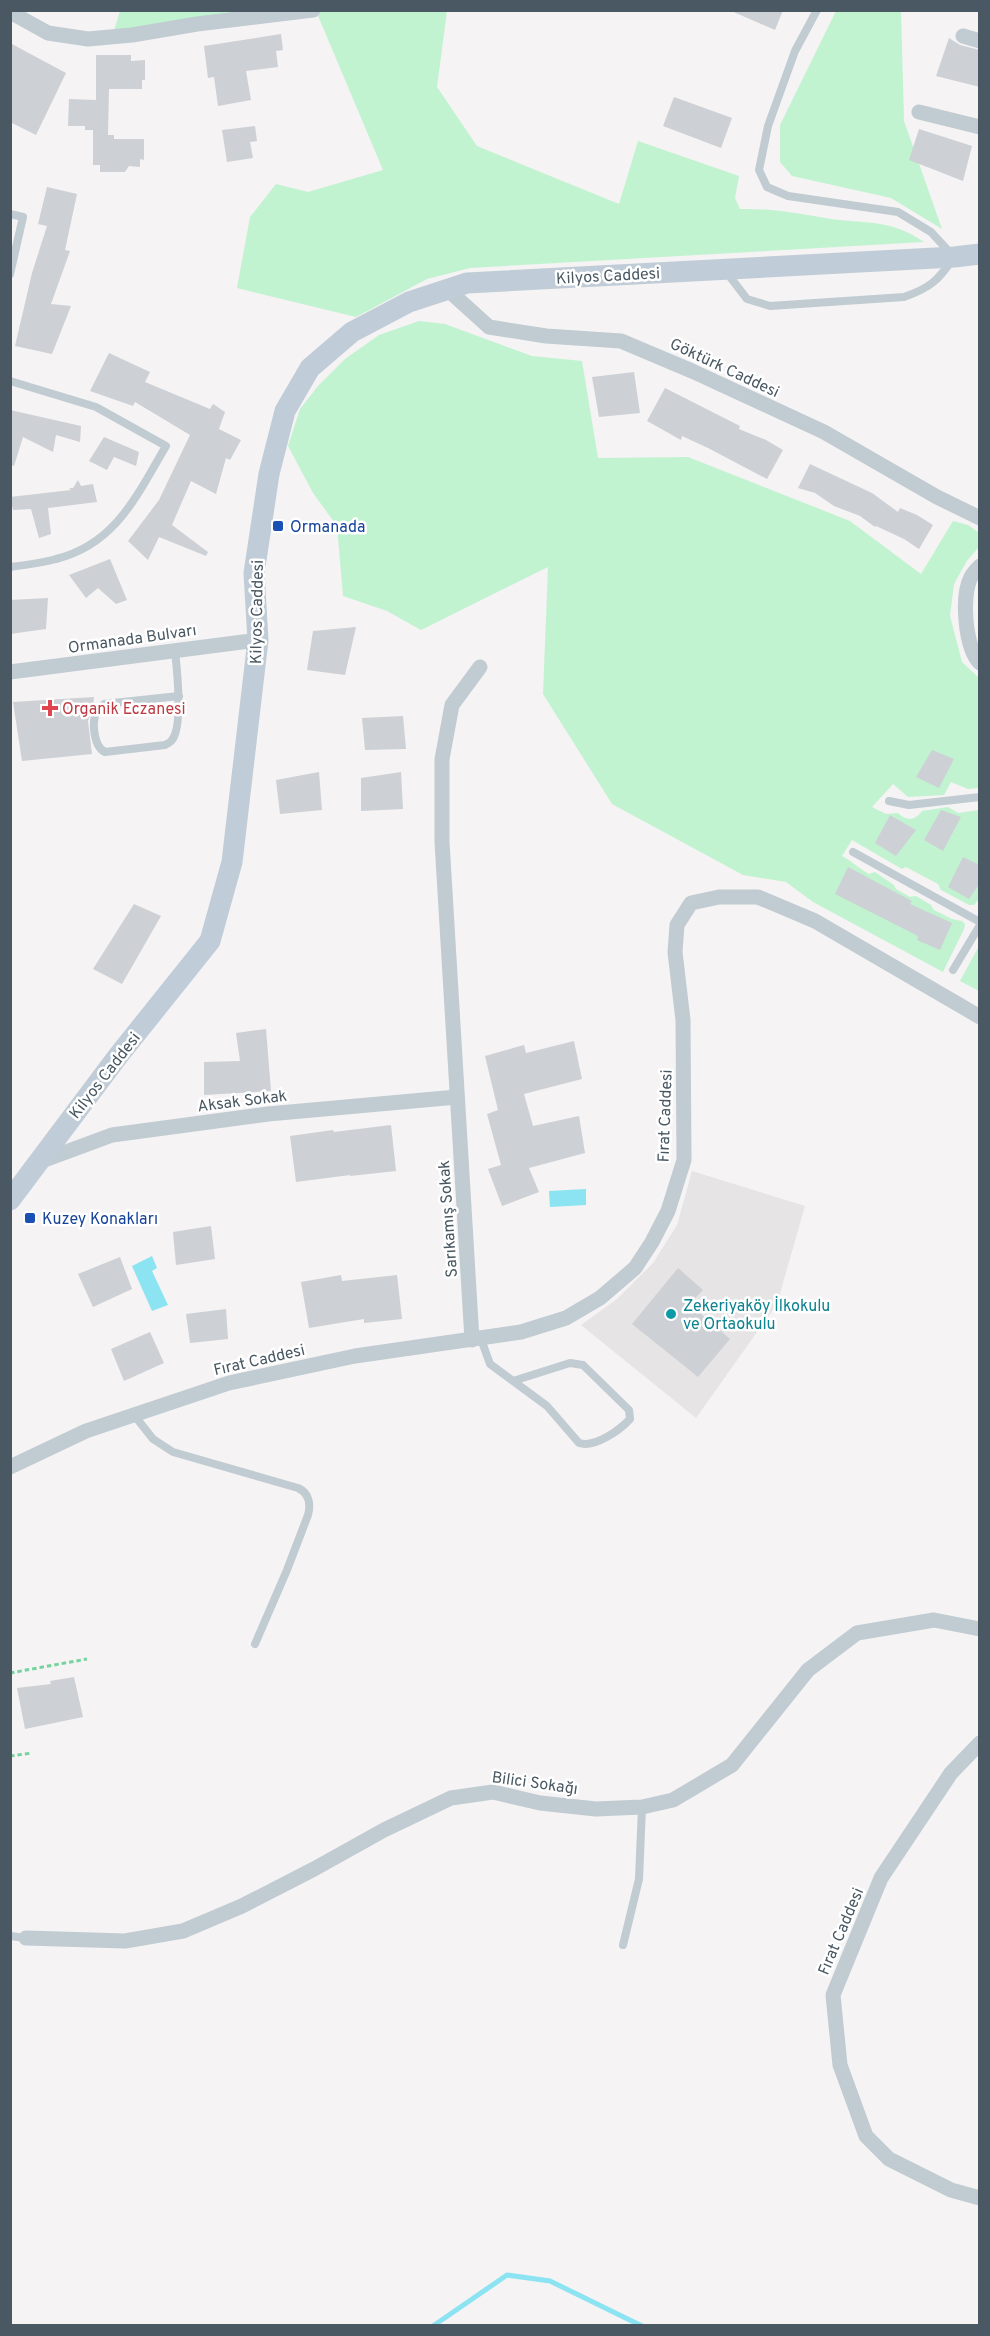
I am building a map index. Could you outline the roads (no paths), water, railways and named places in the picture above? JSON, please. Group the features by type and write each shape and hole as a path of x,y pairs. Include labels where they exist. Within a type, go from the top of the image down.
{"street":[{"path":"10,12 48,33 88,39 132,36 197,24 313,10"},
{"path":"963,36 980,41"},
{"path":"919,112 980,127"},
{"name":"Kilyos Caddesi","path":"10,1200 118,1056 210,941 232,862 258,640 254,573 269,474 285,411 310,369 352,332 409,302 467,283 980,254"},
{"name":"Göktürk Caddesi","path":"447,290 489,327 546,336 621,341 692,371 824,432 980,519"},
{"path":"980,566 970,578 964,618 972,655 980,663"},
{"name":"Ormanada Bulvarı","path":"10,672 258,640"},
{"name":"Sarıkamış Sokak","path":"477,1339 457,1097 442,842 442,759 452,705 480,667"},
{"name":"Fırat Caddesi","path":"10,1467 86,1431 229,1383 355,1356 521,1332 566,1318 600,1298 635,1268 668,1211 684,1160 683,1020 675,952 677,925 691,903 719,897 758,897 815,921 980,1017"},
{"name":"Aksak Sokak","path":"36,1164 112,1135 268,1114 457,1097"},
{"name":"Bilici Sokağı","path":"18,1937 125,1941 183,1930 242,1906 384,1830 451,1798 493,1792 540,1803 596,1809 642,1808 673,1800 732,1765 808,1670 857,1633 934,1620 980,1629"},
{"name":"Fırat Caddesi","path":"980,1743 951,1773 881,1878 833,1995 840,2065 866,2136 889,2159 951,2190 980,2198"}],"lane":[{"path":"722,268 747,299 770,306 904,297 925,290 941,276 954,257 931,232 898,212 788,196 767,187 759,170 768,126 795,51 817,10"},
{"path":"10,214 23,217 10,274"},
{"path":"10,381 96,407 166,446 124,516 93,544 58,559 10,567"},
{"path":"175,651 179,696 172,741 165,745 105,752 100,750 96,743 94,720 97,711 104,704 179,696"},
{"path":"889,801 909,805 980,798"},
{"path":"853,852 980,923 953,970"},
{"path":"477,1339 490,1364 513,1381 547,1406 579,1443 593,1444 630,1419 629,1410 583,1365 570,1363 513,1381"},
{"path":"134,1415 153,1438 173,1452 297,1488 306,1493 309,1503 308,1515 255,1644"},
{"path":"623,1946 639,1879 642,1808"}],"water":[{"path":"586,1189 586,1205 550,1207 549,1191"},
{"path":"152,1256 157,1268 152,1271 168,1305 152,1311 132,1266"}],"waterway":[{"path":"433,2326 507,2275 550,2281 642,2326"}],"place":[{"name":"Ormanada","path":"278,526"},
{"name":"Organik Eczanesi","path":"50,708"},
{"name":"Kuzey Konakları","path":"30,1218"},
{"name":"Zekeriyaköy İlkokulu ve Ortaokulu","path":"671,1314"}]}
